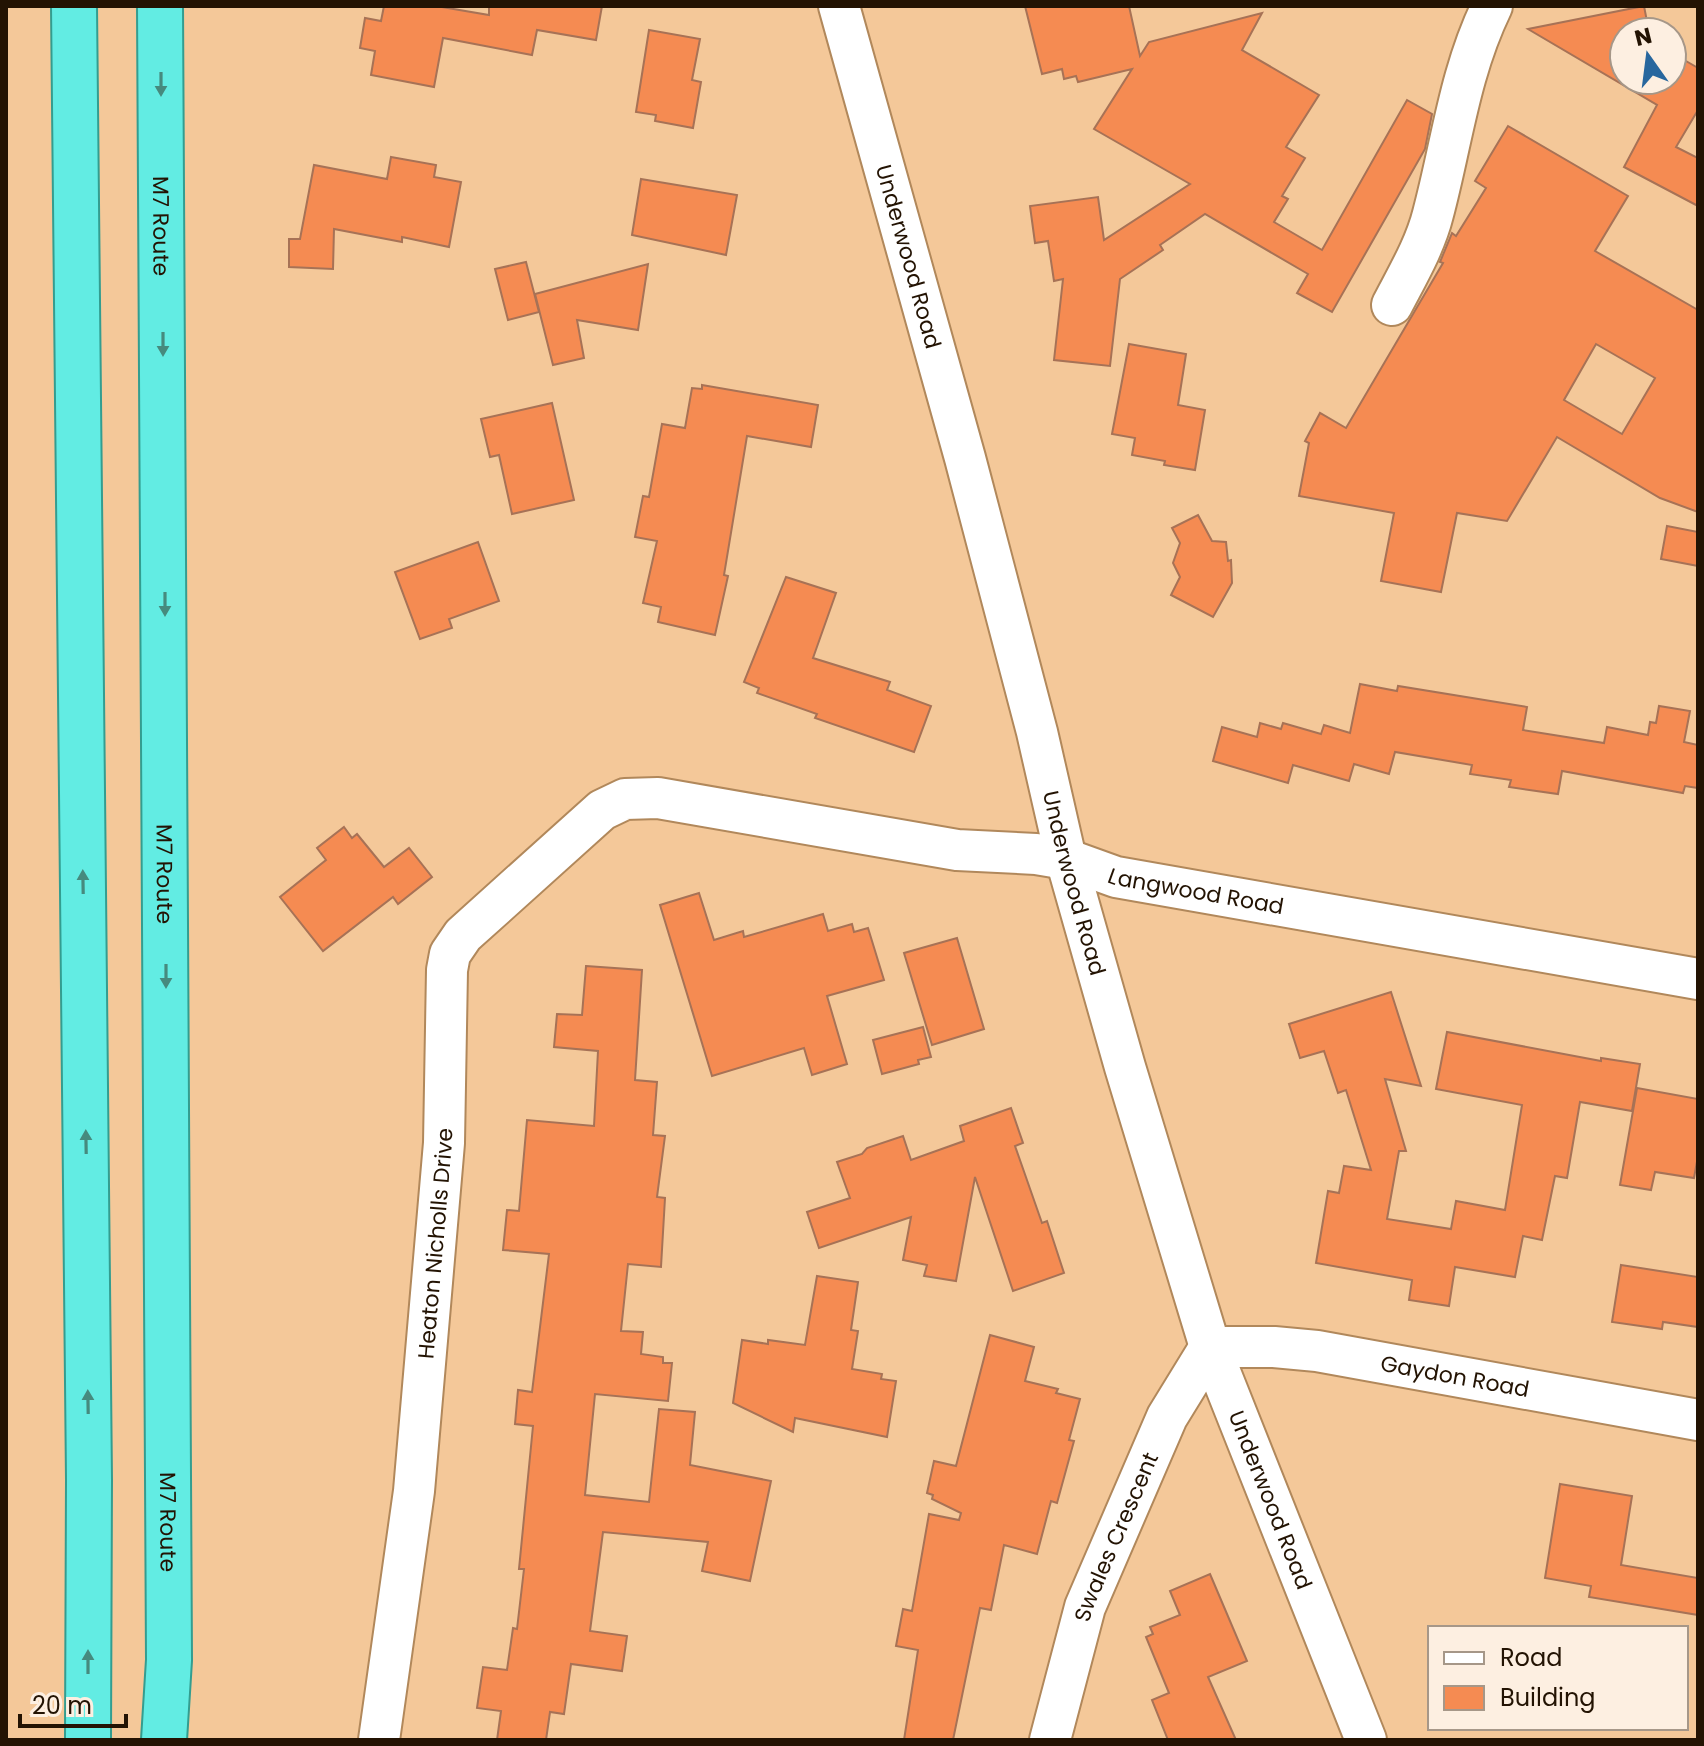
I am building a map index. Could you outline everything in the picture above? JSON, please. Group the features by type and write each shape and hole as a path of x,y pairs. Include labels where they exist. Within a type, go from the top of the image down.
{"highway":[{"path":"74,6 89,1449 88,1740"},
{"name":"M7 Route","path":"160,6 169,1660 164,1740"}],"street":[{"name":"Underwood Road","path":"839,6 969,473 1037,732 1066,859 1210,1347 1366,1740"},
{"path":"1392,305 1421,249 1433,217 1462,81 1489,11"},
{"name":"Langwood Road","path":"602,810 625,799 658,798 957,850 1036,854 1066,859 1116,877 1698,979"},
{"name":"Heaton Nicholls Drive","path":"379,1740 414,1491 444,1143 447,970 450,954 463,935 486,912 602,810"},
{"name":"Gaydon Road","path":"1210,1347 1317,1351 1698,1420"},
{"name":"Swales Crescent","path":"1050,1740 1085,1607 1167,1417 1210,1347"}],"building":[{"path":"384,6 436,6 489,15 489,6 602,6 596,40 537,30 532,55 443,38 434,87 371,75 375,51 360,48 365,18 381,21"},
{"path":"1025,6 1129,6 1140,56 1149,42 1262,13 1242,50 1319,95 1286,147 1305,158 1282,196 1288,199 1274,222 1322,250 1407,100 1432,114 1425,149 1332,312 1297,293 1308,274 1205,214 1160,245 1163,250 1120,279 1110,366 1054,360 1063,279 1054,281 1048,241 1035,243 1030,206 1098,197 1104,240 1190,184 1094,129 1132,69 1078,82 1076,76 1064,79 1062,69 1042,74"},
{"path":"1644,6 1646,16 1608,16 1608,76 1528,29"},
{"path":"649,30 700,39 692,80 701,82 693,128 655,121 656,115 636,112"},
{"path":"1688,62 1698,68 1698,110 1676,147 1698,158 1698,206 1624,167 1657,105 1642,96 1688,96"},
{"path":"1508,126 1628,196 1595,251 1698,310 1698,512 1660,498 1557,437 1507,521 1457,513 1441,592 1381,581 1394,513 1299,496 1309,443 1305,441 1320,413 1346,428 1443,263 1440,262 1452,233 1456,236 1486,188 1475,181","holes":["1596,344 1655,378 1622,434 1564,400"]},
{"path":"391,157 436,165 434,177 461,182 449,247 402,237 402,242 334,229 333,269 289,267 289,239 300,239 314,165 387,179"},
{"path":"641,179 737,195 726,255 632,235"},
{"path":"526,262 539,312 508,320 495,269"},
{"path":"648,264 638,330 577,320 584,358 553,365 535,294"},
{"path":"1129,344 1186,354 1178,405 1205,410 1195,470 1132,455 1135,438 1112,434"},
{"path":"702,385 818,405 811,447 747,436 724,575 728,576 715,635 658,622 661,607 643,603 657,541 635,537 643,496 649,497 662,424 685,428 692,388 702,389"},
{"path":"552,403 574,500 512,514 499,455 490,457 481,419"},
{"path":"1198,515 1212,541 1226,542 1228,561 1231,560 1232,583 1213,617 1171,595 1180,577 1173,563 1180,543 1172,528"},
{"path":"1667,526 1698,532 1698,566 1661,559"},
{"path":"478,542 499,601 449,619 452,628 420,639 395,572"},
{"path":"786,577 836,593 813,658 890,682 887,690 931,706 914,752 815,718 817,714 757,693 759,688 744,682"},
{"path":"1360,684 1397,691 1398,686 1527,707 1523,730 1604,743 1607,727 1648,735 1650,722 1656,723 1659,706 1690,711 1684,742 1698,745 1698,788 1685,786 1683,793 1562,771 1558,794 1509,787 1511,780 1470,774 1472,765 1395,752 1389,774 1354,764 1349,781 1293,765 1288,783 1213,761 1222,727 1257,737 1260,723 1281,729 1283,723 1321,734 1324,725 1350,733"},
{"path":"344,827 352,838 357,834 384,867 409,848 432,877 398,904 393,897 323,951 280,897 326,860 317,848"},
{"path":"699,893 714,940 743,931 744,937 823,914 828,931 852,924 854,932 868,928 884,980 827,996 847,1064 812,1075 804,1048 712,1076 660,905"},
{"path":"957,938 984,1029 932,1045 904,953"},
{"path":"586,966 642,970 635,1080 657,1082 653,1135 665,1136 657,1197 665,1198 661,1267 628,1264 621,1331 643,1332 641,1354 663,1357 663,1363 672,1363 668,1401 595,1394 585,1495 649,1502 659,1409 695,1412 690,1465 771,1481 750,1581 702,1571 708,1542 603,1532 590,1631 627,1636 622,1671 571,1664 564,1714 550,1712 546,1740 497,1740 501,1711 477,1708 483,1667 507,1670 513,1628 517,1629 524,1569 519,1569 533,1426 515,1424 518,1390 532,1392 549,1254 503,1250 507,1210 519,1211 527,1120 594,1126 598,1051 554,1047 557,1014 582,1015"},
{"path":"1391,992 1421,1086 1385,1079 1406,1151 1399,1151 1387,1219 1451,1229 1456,1201 1505,1210 1522,1105 1436,1089 1447,1032 1601,1061 1601,1058 1640,1064 1632,1111 1580,1102 1567,1178 1555,1176 1542,1240 1523,1236 1515,1277 1455,1267 1449,1306 1409,1300 1412,1280 1316,1263 1328,1191 1339,1193 1344,1166 1371,1170 1346,1090 1338,1093 1324,1051 1300,1058 1289,1024"},
{"path":"923,1027 931,1057 918,1060 919,1064 882,1074 873,1040"},
{"path":"1637,1088 1698,1099 1698,1156 1694,1178 1655,1172 1651,1190 1620,1185"},
{"path":"1011,1108 1023,1143 1015,1146 1042,1223 1047,1221 1064,1273 1013,1291 975,1177 956,1281 924,1276 927,1265 903,1260 911,1217 819,1248 807,1212 850,1198 837,1162 903,1136 911,1160 964,1141 960,1126"},
{"path":"1621,1265 1698,1277 1698,1327 1663,1322 1662,1329 1612,1322"},
{"path":"817,1276 858,1282 851,1330 858,1331 852,1369 882,1374 881,1379 896,1381 887,1437 795,1418 793,1432 733,1403 742,1340 805,1345"},
{"path":"990,1335 1034,1347 1025,1381 1058,1389 1056,1393 1080,1399 1069,1440 1074,1441 1057,1503 1051,1501 1037,1554 1004,1545 991,1610 980,1608 953,1740 904,1740 918,1650 896,1646 903,1609 912,1611 929,1514 959,1520 961,1513 932,1499 933,1495 927,1493 934,1461 956,1466"},
{"path":"1560,1484 1632,1496 1621,1565 1698,1578 1698,1615 1589,1597 1591,1586 1545,1578"},
{"path":"1210,1574 1247,1661 1208,1677 1236,1740 1168,1740 1152,1700 1169,1693 1146,1637 1153,1634 1150,1627 1180,1615 1170,1591"}]}
